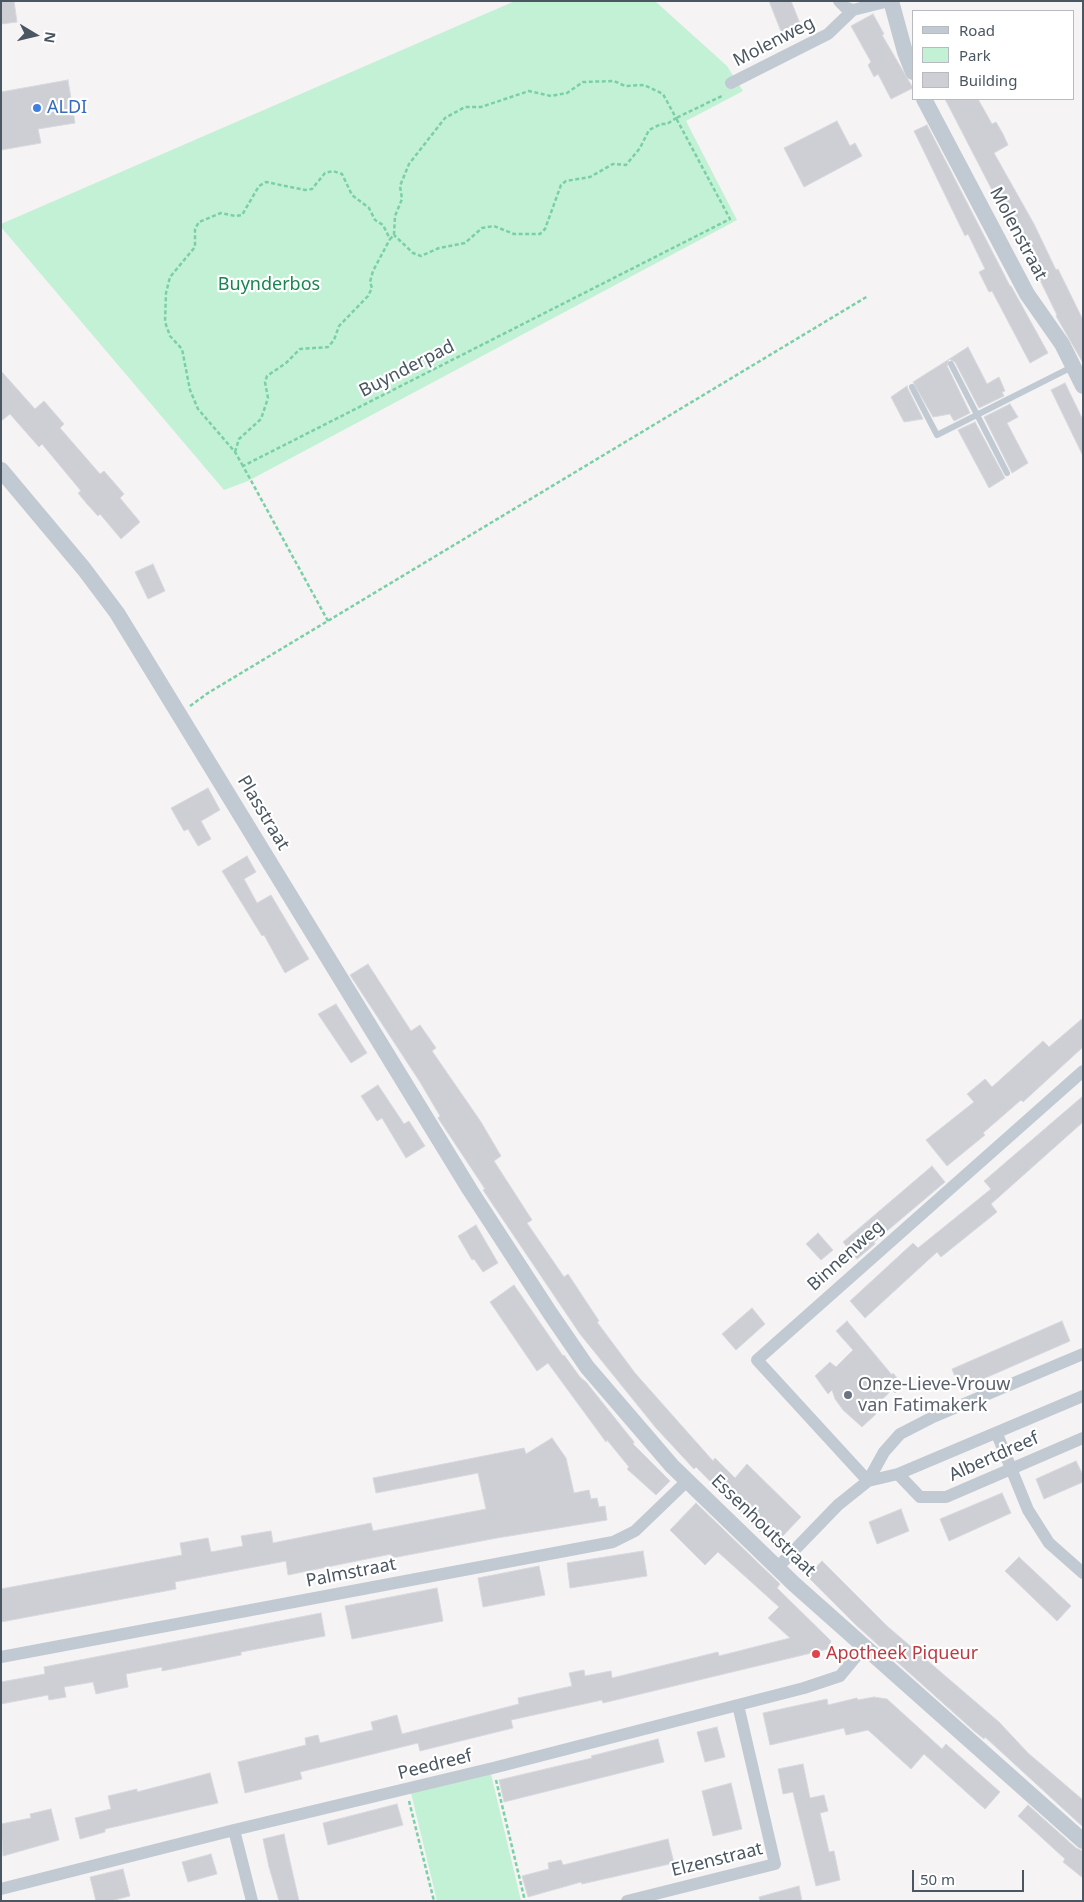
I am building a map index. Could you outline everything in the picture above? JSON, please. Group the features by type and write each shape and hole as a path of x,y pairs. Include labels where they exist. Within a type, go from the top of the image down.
{"street":[{"path":"839,1 845,7 853,10"},
{"path":"890,1 912,70"},
{"name":"Molenweg","path":"732,83 828,34 853,10 890,1"},
{"name":"Molenstraat","path":"925,100 1027,294 1062,344 1083,386"},
{"name":"Plasstraat","path":"1,470 84,569 117,613 470,1190"},
{"name":"Binnenweg","path":"868,1481 757,1360 831,1292 1083,1070"},
{"name":"Essenhoutstraat","path":"470,1190 587,1366 636,1426 687,1481 777,1568 1083,1841"},
{"name":"Albertdreef","path":"777,1568 838,1505 868,1481 884,1452 900,1434 933,1417 1083,1354"},
{"name":"Albertdreef","path":"868,1481 898,1474 997,1434 1083,1396"},
{"path":"997,1434 1028,1510 1049,1543 1083,1572"},
{"name":"Albertdreef","path":"898,1474 920,1497 946,1497 1011,1467 1083,1438"},
{"name":"Palmstraat","path":"1,1657 613,1542 635,1531 687,1481"},
{"name":"Peedreef","path":"1,1889 234,1830 406,1790 738,1705 840,1676 864,1647"},
{"name":"Elzenstraat","path":"627,1901 775,1864 738,1705"},
{"path":"234,1830 252,1901"}],"lane":[{"path":"950,364 1007,473"},
{"path":"912,387 937,435 1073,366"}],"path":[{"path":"235,452 239,439 261,419 268,398 265,382 267,376 286,363 300,349 328,347 334,340 338,326 368,296 372,288 370,282 373,271 394,235 395,216 402,199 400,186 409,164 445,118 465,107 481,107 529,91 551,96 568,93 583,82 614,81 625,86 644,85 658,90 667,100 676,118"},
{"path":"394,235 413,253 421,256 440,248 465,243 482,228 494,226 514,234 540,234 545,229 562,185 566,181 590,177 613,164 626,165 640,148 649,130 661,124 667,124 734,90 732,83"},
{"name":"Buynderpad","path":"243,466 730,219 676,118"},
{"path":"328,621 235,452 198,409 190,390 182,349 170,336 165,322 166,294 170,276 195,247 195,229 198,222 220,213 235,216 242,215 259,186 266,182 305,190 312,189 325,174 332,171 342,174 352,195 369,208 375,220 383,225 390,239"},
{"path":"179,714 208,693 868,296"},
{"path":"494,1768 525,1901"},
{"path":"406,1790 434,1901"}],"green space":[{"name":"Buynderbos","path":"515,1 655,1 727,66 743,91 686,121 737,220 248,481 224,490 1,227 1,224"},
{"path":"491,1774 521,1901 437,1901 411,1793"}],"building":[{"path":"1,1 14,1 17,22 1,24"},
{"path":"769,1 791,1 803,31 784,39"},
{"path":"873,14 884,34 882,35 912,88 891,99 878,74 874,77 868,65 871,62 851,26"},
{"name":"ALDI","path":"68,80 75,123 38,129 41,143 1,150 1,92"},
{"path":"946,100 979,100 992,124 996,122 1003,134 1008,145 994,153 1034,224 1056,270 1058,269 1083,320 1083,363 1056,316 1015,229 992,190"},
{"path":"837,121 850,146 855,143 862,156 804,187 784,148"},
{"path":"927,125 1010,286 1048,353 1030,363 992,291 989,292 979,272 985,269 968,234 965,236 914,131"},
{"path":"968,347 987,384 999,377 1005,391 1002,392 1004,396 979,408 955,362 949,359"},
{"path":"949,359 947,366 970,413 954,421 950,414 933,417 913,382"},
{"path":"1,371 35,409 44,401 64,424 60,428 100,474 104,471 124,494 120,498 140,522 121,539 100,514 98,516 87,504 78,493 81,491 42,444 39,447 10,414 1,421"},
{"path":"1065,383 1083,420 1083,456 1051,390"},
{"path":"907,386 923,419 904,422 891,397"},
{"path":"1010,404 1018,417 1007,423 1028,463 1012,473 984,417"},
{"path":"975,422 1005,478 989,488 958,430"},
{"path":"153,564 165,591 148,599 135,572"},
{"path":"208,788 220,810 201,821 211,839 198,846 188,829 184,831 171,808"},
{"path":"247,856 256,872 244,879 257,903 271,895 309,959 285,973 264,935 262,936 222,871"},
{"path":"368,964 411,1031 420,1025 436,1048 432,1051 481,1122 501,1156 494,1161 532,1220 527,1223 564,1277 568,1274 599,1321 597,1322 635,1373 713,1461 715,1458 735,1478 747,1464 801,1517 778,1541 764,1528 760,1532 696,1467 694,1469 656,1428 580,1334 483,1190 485,1189 438,1118 440,1116 420,1082 350,975"},
{"path":"336,1004 367,1053 351,1063 318,1014"},
{"path":"1083,1018 1083,1047 1023,1102 1021,1100 983,1133 985,1135 947,1166 926,1140 974,1102 967,1094 985,1079 992,1087 1043,1041 1049,1047"},
{"path":"378,1085 404,1124 409,1121 425,1146 406,1158 382,1118 377,1121 361,1096"},
{"path":"1083,1096 1083,1122 991,1204 997,1212 941,1257 937,1252 865,1318 850,1301 913,1243 918,1248 991,1189 984,1181"},
{"path":"932,1166 945,1182 874,1242 875,1244 857,1259 843,1242"},
{"path":"476,1225 498,1263 483,1272 474,1259 472,1260 458,1236"},
{"path":"818,1233 833,1250 821,1260 806,1244"},
{"path":"514,1285 563,1356 634,1442 633,1444 670,1481 656,1495 627,1469 629,1467 607,1440 606,1442 548,1363 537,1371 490,1302"},
{"path":"752,1308 765,1324 736,1350 722,1334"},
{"path":"847,1321 892,1375 893,1373 903,1385 895,1393 892,1390 872,1409 876,1414 862,1427 843,1410 835,1399 832,1390 828,1394 815,1376 830,1362 836,1367 853,1350 836,1331"},
{"path":"1062,1321 1070,1341 960,1389 952,1369"},
{"path":"552,1438 566,1458 574,1493 589,1490 591,1499 597,1498 599,1507 605,1506 607,1520 392,1558 391,1554 288,1575 286,1561 175,1582 176,1589 1,1622 1,1589 182,1555 180,1543 208,1538 211,1552 243,1546 241,1536 271,1531 273,1543 371,1523 373,1531 486,1509 478,1473 376,1493 373,1478 524,1448 526,1454"},
{"path":"1076,1461 1083,1475 1083,1482 1044,1499 1036,1479"},
{"path":"1002,1493 1011,1513 949,1541 940,1519"},
{"path":"696,1503 780,1584 777,1588 831,1641 828,1649 603,1703 602,1700 511,1720 513,1728 420,1751 418,1743 300,1772 302,1779 245,1793 238,1762 306,1745 305,1738 318,1735 320,1743 373,1730 371,1722 397,1715 402,1734 519,1704 518,1698 572,1686 569,1673 584,1670 585,1676 611,1671 612,1678 718,1652 719,1656 790,1638 768,1618 779,1607 718,1552 705,1565 670,1530"},
{"path":"901,1509 909,1531 877,1544 869,1522"},
{"path":"643,1551 647,1576 570,1588 567,1563"},
{"path":"1019,1557 1071,1606 1057,1621 1005,1571"},
{"path":"822,1561 887,1626 999,1722 1028,1753 1083,1800 1083,1827 985,1737 984,1739 973,1730 857,1626 807,1576"},
{"path":"539,1566 545,1595 483,1607 478,1578"},
{"path":"437,1588 443,1621 352,1639 345,1606"},
{"path":"321,1613 325,1636 241,1652 241,1655 162,1671 162,1667 126,1674 128,1687 96,1694 93,1682 64,1687 66,1697 49,1700 48,1695 1,1704 1,1682 45,1674 44,1667"},
{"path":"874,1697 887,1699 942,1749 946,1744 1000,1792 985,1809 924,1754 911,1769 868,1730 846,1735 844,1728 770,1745 763,1713 827,1699 828,1705 857,1698 858,1700"},
{"path":"717,1727 725,1757 705,1762 697,1732"},
{"path":"658,1739 664,1762 504,1802 499,1780 592,1758 591,1756"},
{"path":"803,1764 810,1798 824,1795 828,1811 820,1813 829,1852 834,1851 840,1880 816,1886 793,1792 783,1794 778,1769"},
{"path":"210,1773 218,1803 105,1829 105,1832 80,1839 75,1818 111,1809 108,1796 137,1789 137,1792"},
{"path":"731,1783 742,1829 713,1836 702,1791"},
{"path":"397,1804 403,1825 328,1845 323,1823"},
{"path":"1028,1805 1076,1848 1083,1851 1083,1878 1063,1862 1065,1859 1018,1816"},
{"path":"51,1809 59,1840 3,1856 1,1824 31,1818 30,1814"},
{"path":"284,1834 299,1901 279,1901 269,1867 263,1839"},
{"path":"668,1839 674,1863 582,1884 581,1882 528,1897 522,1876 549,1869 548,1863 561,1860 563,1865"},
{"path":"211,1854 217,1874 188,1882 182,1862"},
{"path":"123,1869 130,1896 110,1901 96,1901 90,1877"},
{"path":"799,1886 802,1901 760,1901 759,1897"}],"place":[{"name":"ALDI","path":"37,108"},
{"name":"Onze-Lieve-Vrouw van Fatimakerk","path":"848,1395"},
{"name":"Apotheek Piqueur","path":"816,1654"}]}
